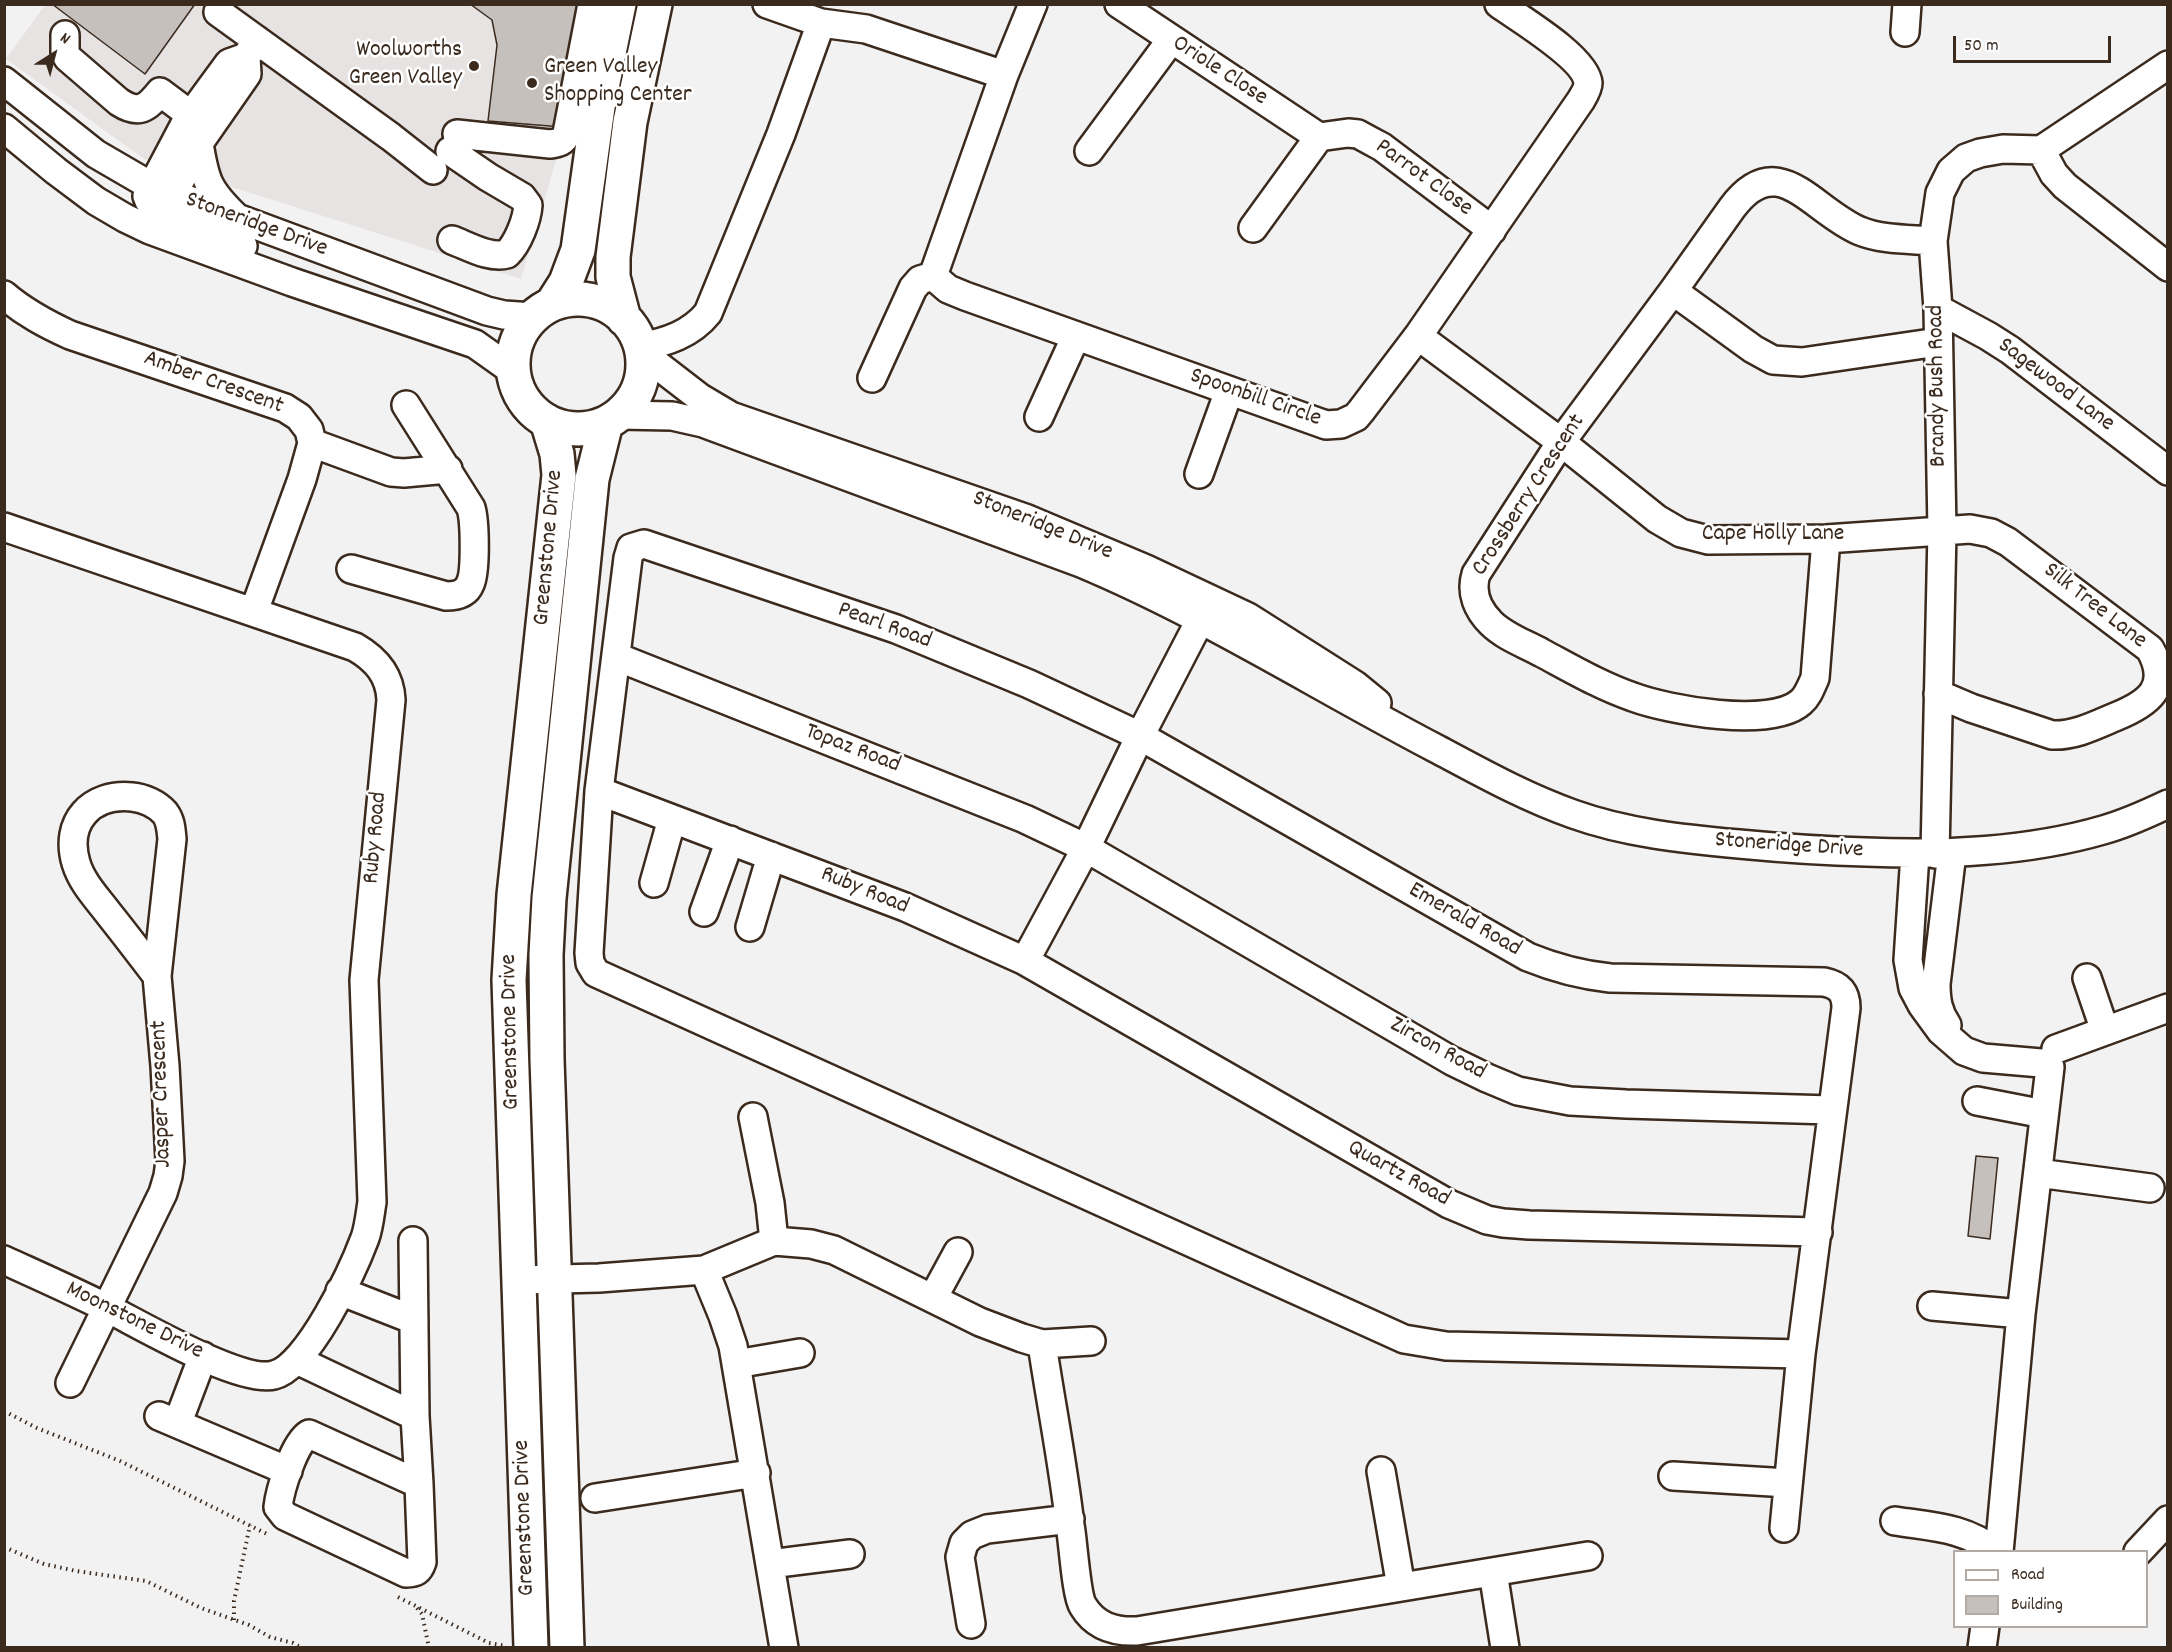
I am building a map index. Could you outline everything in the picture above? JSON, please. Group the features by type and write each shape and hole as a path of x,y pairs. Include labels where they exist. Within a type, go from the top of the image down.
{"main road":[{"path":"619,4 598,107 578,249 566,282 543,310 524,327 516,344 513,370 524,400 531,409 547,421 566,428 579,429 612,419 628,406 638,390 642,371 635,339 613,277 613,257 630,122 656,4"},
{"path":"543,310 573,299 608,306 635,339"},
{"name":"Greenstone Drive","path":"567,1647 547,1059 546,955 592,479 612,419"},
{"name":"Greenstone Drive","path":"531,1647 509,980 514,895 559,476 557,454 547,421"}],"street":[{"path":"447,152 550,144 563,140 567,133 592,4"},
{"path":"767,4 821,24 866,29 1004,75"},
{"path":"872,378 913,288 920,280 933,276 1004,75 1033,4"},
{"name":"Oriole Close","path":"1119,4 1319,138"},
{"name":"Spoonbill Circle","path":"933,276 948,289 1326,425 1341,424 1356,417 1418,336 1581,100 1588,85 1584,70 1568,53 1499,4"},
{"path":"1905,32 1907,4"},
{"path":"218,12 252,49 391,137 447,152 522,196 528,205 525,220 507,254 489,253 452,240"},
{"path":"635,339 664,343 697,326 708,313 777,144 821,24"},
{"path":"64,35 65,53 68,58 119,102 127,107 140,109 151,103 160,92 192,116"},
{"path":"1089,151 1171,40"},
{"path":"240,221 209,186 188,141 192,116 229,63 252,49"},
{"path":"252,49 247,74 188,141 162,191 147,196 156,208 270,260 292,282"},
{"path":"2168,65 2041,150 2054,174 2065,186 2168,267"},
{"name":"Stoneridge Drive","path":"4,81 96,154 162,191 487,312 504,315 543,310"},
{"name":"Stoneridge Drive","path":"4,128 96,201 150,230 292,282 475,344 513,370"},
{"name":"Parrot Close","path":"1319,138 1348,133 1369,140 1382,147 1492,230"},
{"path":"1253,228 1319,138"},
{"path":"108,161 146,161 188,141"},
{"name":"Brandy Bush Road","path":"1934,854 1942,531 1938,309 1933,242 1940,193 1950,171 1958,163 1974,154 1991,151 2041,150"},
{"name":"Crossberry Crescent","path":"1826,538 1817,667 1812,686 1801,702 1780,712 1757,716 1690,710 1635,698 1608,688 1497,629 1485,616 1475,598 1473,582 1476,574 1561,442 1740,196 1752,186 1776,181 1791,186 1834,216 1864,232 1933,242"},
{"path":"1673,291 1753,350 1773,360 1802,362 1938,342"},
{"name":"Amber Crescent","path":"4,295 45,324 285,408 299,417 309,430 312,443"},
{"name":"Sagewood Lane","path":"1938,309 2010,350 2168,471"},
{"path":"1039,417 1076,336"},
{"name":"Cape Holly Lane","path":"1418,336 1561,442 1657,519 1681,533 1708,540 1826,538 1942,531"},
{"name":"Stoneridge Drive","path":"635,339 699,397 731,416 1025,518 1124,559 1206,609"},
{"path":"1198,474 1229,391"},
{"path":"351,569 446,596 457,596 470,585 473,572 474,519 468,502 406,405"},
{"name":"Stoneridge Drive","path":"612,419 672,416 703,423 1081,563 1136,586 1206,609 1248,617 1348,680 1422,741 1527,797 1576,815 1625,829 1692,840 1818,851 1934,854 2036,844 2106,830 2168,804"},
{"path":"254,611 302,479 312,443 391,472 448,469"},
{"name":"Ruby Road","path":"4,527 355,647 369,655 382,670 390,688 391,700 364,980 372,1202 366,1237 317,1333 297,1360 284,1371 267,1376"},
{"name":"Silk Tree Lane","path":"1938,706 1971,708 2052,735 2069,734 2149,702 2164,683 2162,665 2150,649 2000,536 1970,529 1942,531"},
{"name":"Pearl Road","path":"617,657 628,558 631,548 644,544 896,629 1029,684 1140,736"},
{"path":"1025,961 1086,848 1140,736 1206,609"},
{"path":"617,657 599,791 590,963 596,973 1404,1339 1446,1346 1801,1354"},
{"name":"Topaz Road","path":"617,657 1025,819 1086,848"},
{"name":"Emerald Road","path":"1140,736 1528,957 1555,968 1580,975 1610,978 1824,982 1838,987 1846,998 1831,1110"},
{"name":"Ruby Road","path":"599,791 905,908 1025,961"},
{"name":"Jasper Crescent","path":"70,1383 163,1193 170,1161 157,976 172,839 171,824 165,813 155,804 141,798 123,796 106,798 92,804 80,818 75,834 76,863 89,889 157,976"},
{"path":"654,883 672,819"},
{"path":"704,912 730,840"},
{"name":"Zircon Road","path":"1086,848 1452,1061 1518,1091 1570,1101 1831,1110"},
{"path":"1934,854 1936,1001 1941,1016 1960,1038 1975,1045 2047,1057"},
{"path":"1934,854 1908,960 1913,988 1922,1005 1941,1031 1964,1052 1983,1058 2047,1057 2105,1031 2168,1008"},
{"path":"750,927 771,856"},
{"name":"Quartz Road","path":"1025,961 1374,1162 1471,1215 1503,1223 1529,1225 1818,1232"},
{"path":"2087,978 2105,1031"},
{"path":"1997,1550 2044,1114 2047,1057"},
{"path":"1977,1101 2044,1114"},
{"path":"1784,1528 1801,1354 1818,1232 1831,1110"},
{"path":"753,1117 770,1203 774,1241"},
{"path":"2038,1173 2150,1188"},
{"path":"413,1241 415,1416 420,1484 422,1562 420,1569 406,1573 280,1512 279,1502 288,1471 302,1439 309,1434 420,1484"},
{"path":"518,1280 555,1280 704,1270 774,1241 811,1244 834,1250 980,1322 1042,1344 1091,1341"},
{"path":"933,1298 958,1252"},
{"name":"Moonstone Drive","path":"4,1260 203,1356 246,1374 267,1376"},
{"path":"704,1270 723,1316 736,1364 784,1647"},
{"path":"340,1291 414,1320"},
{"path":"1932,1306 2021,1314"},
{"path":"1042,1344 1081,1603 1090,1617 1103,1626 1121,1632 1137,1631 1588,1556"},
{"path":"736,1364 800,1353"},
{"path":"203,1356 168,1419 288,1471"},
{"path":"297,1360 415,1416"},
{"path":"1381,1471 1401,1587"},
{"path":"595,1498 756,1473"},
{"path":"1672,1476 1788,1483"},
{"path":"971,1624 960,1557 964,1543 972,1535 987,1529 1070,1519"},
{"path":"2139,1550 2168,1520"},
{"path":"1895,1521 1959,1531 1995,1550"},
{"path":"770,1564 850,1554"},
{"path":"1493,1572 1505,1647"},
{"path":"1982,1647 1985,1628"}],"path":[{"path":"234,1620 234,1601 250,1525"},
{"path":"4,1547 44,1564 146,1581 201,1608 249,1625 270,1637 302,1647"},
{"path":"414,1605 422,1614 429,1647"}],"shaded area":[{"name":"Green Valley Shopping Center","path":"45,5 602,5 521,279 144,159 6,59"}],"building":[{"path":"52,4 195,4 145,74"},
{"name":"Green Valley Shopping Center","path":"470,4 588,4 562,127 488,121 497,45 492,20"},
{"path":"1976,1156 1998,1158 1990,1239 1968,1236"}],"place":[{"name":"Woolworths Green Valley","path":"474,66"},
{"name":"Green Valley Shopping Center","path":"532,83"}]}
